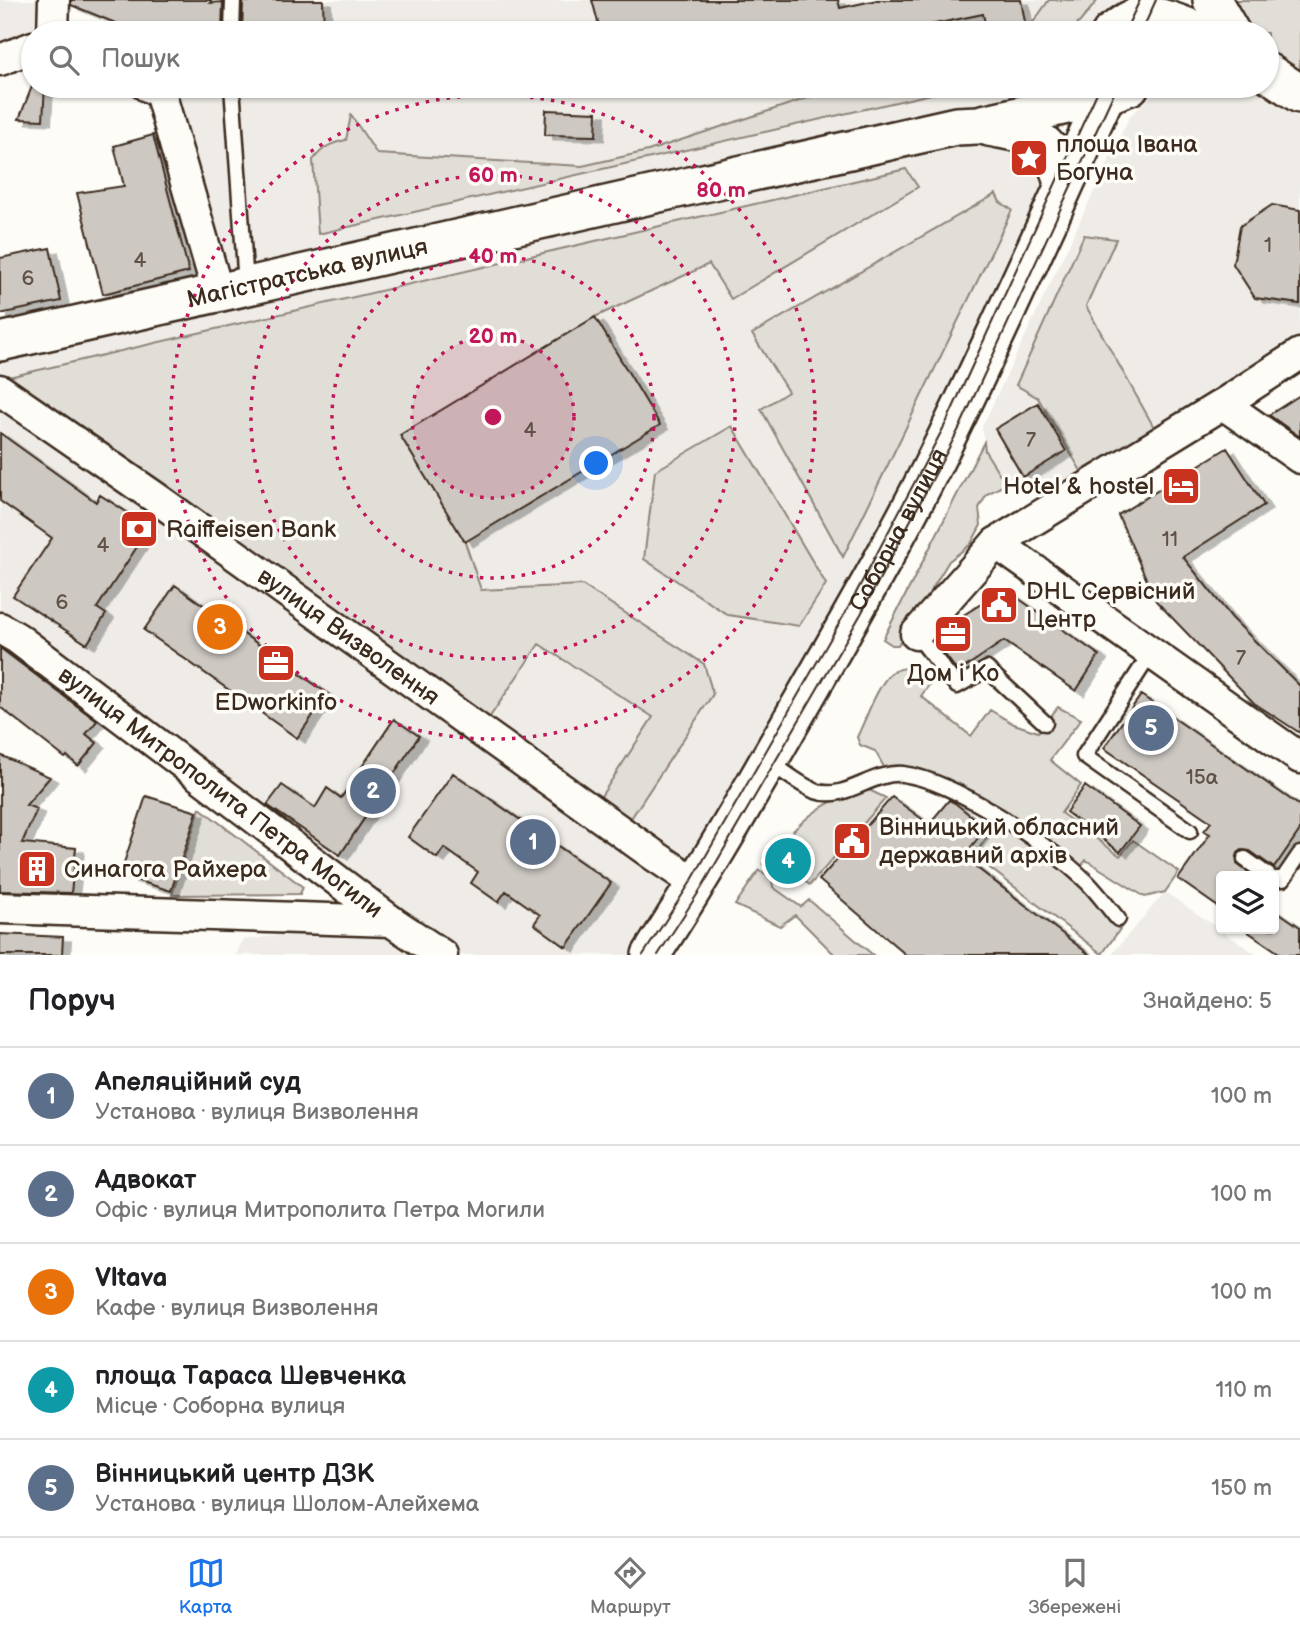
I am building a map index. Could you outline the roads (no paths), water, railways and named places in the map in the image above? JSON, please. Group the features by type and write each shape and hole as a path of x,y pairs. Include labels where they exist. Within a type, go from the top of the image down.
{"street":[{"path":"53,21 54,0"},
{"path":"1212,0 1224,21"},
{"path":"0,60 21,52"},
{"path":"1279,80 1300,94"},
{"path":"162,98 232,290"},
{"path":"967,126 1013,98"},
{"name":"Магістратська вулиця","path":"0,342 967,126 1079,98"},
{"name":"Соборна вулиця","path":"651,955 697,884 854,611 954,423 1063,185 1110,98"},
{"path":"967,126 1036,137 1054,157 1063,185"},
{"path":"916,634 996,543 1300,354"},
{"name":"вулиця Визволення","path":"0,390 697,884"},
{"path":"1223,404 1300,458"},
{"path":"996,543 1300,758"},
{"name":"вулиця Митрополита Петра Могили","path":"0,628 17,638 391,921 442,955"},
{"path":"0,908 391,921"}],"lane":[{"path":"232,21 233,0"},
{"path":"232,98 232,290"},
{"path":"916,634 957,686 987,668 1045,723"},
{"path":"1151,653 1084,756 1190,831"},
{"path":"768,761 817,792 833,794 878,776 900,774 920,777 939,785 1014,825 1087,881 1118,919"},
{"path":"1279,879 1283,879 1300,854"},
{"path":"1245,859 1262,871"}],"tram line":[{"path":"1130,21 1140,0"},
{"path":"1146,21 1156,0"},
{"path":"643,955 692,880 848,608 947,421 1095,98"},
{"path":"658,955 702,887 861,614 960,427 1111,98"}],"place":[{"name":"площа Івана Богуна","path":"1029,158"},
{"name":"Hotel & hostel","path":"1181,486"},
{"name":"Raiffeisen Bank","path":"139,529"},
{"name":"DHL Сервісний Центр","path":"999,605"},
{"name":"Vltava","path":"220,627"},
{"name":"Дом і Ко","path":"953,634"},
{"name":"EDworkinfo","path":"276,663"},
{"name":"Вінницький центр ДЗК","path":"1151,728"},
{"name":"Адвокат","path":"373,791"},
{"name":"Вінницький обласний державний архів","path":"852,841"},
{"name":"Апеляційний суд","path":"533,842"},
{"name":"площа Тараса Шевченка","path":"788,861"},
{"name":"Синагога Райхера","path":"37,869"}]}
